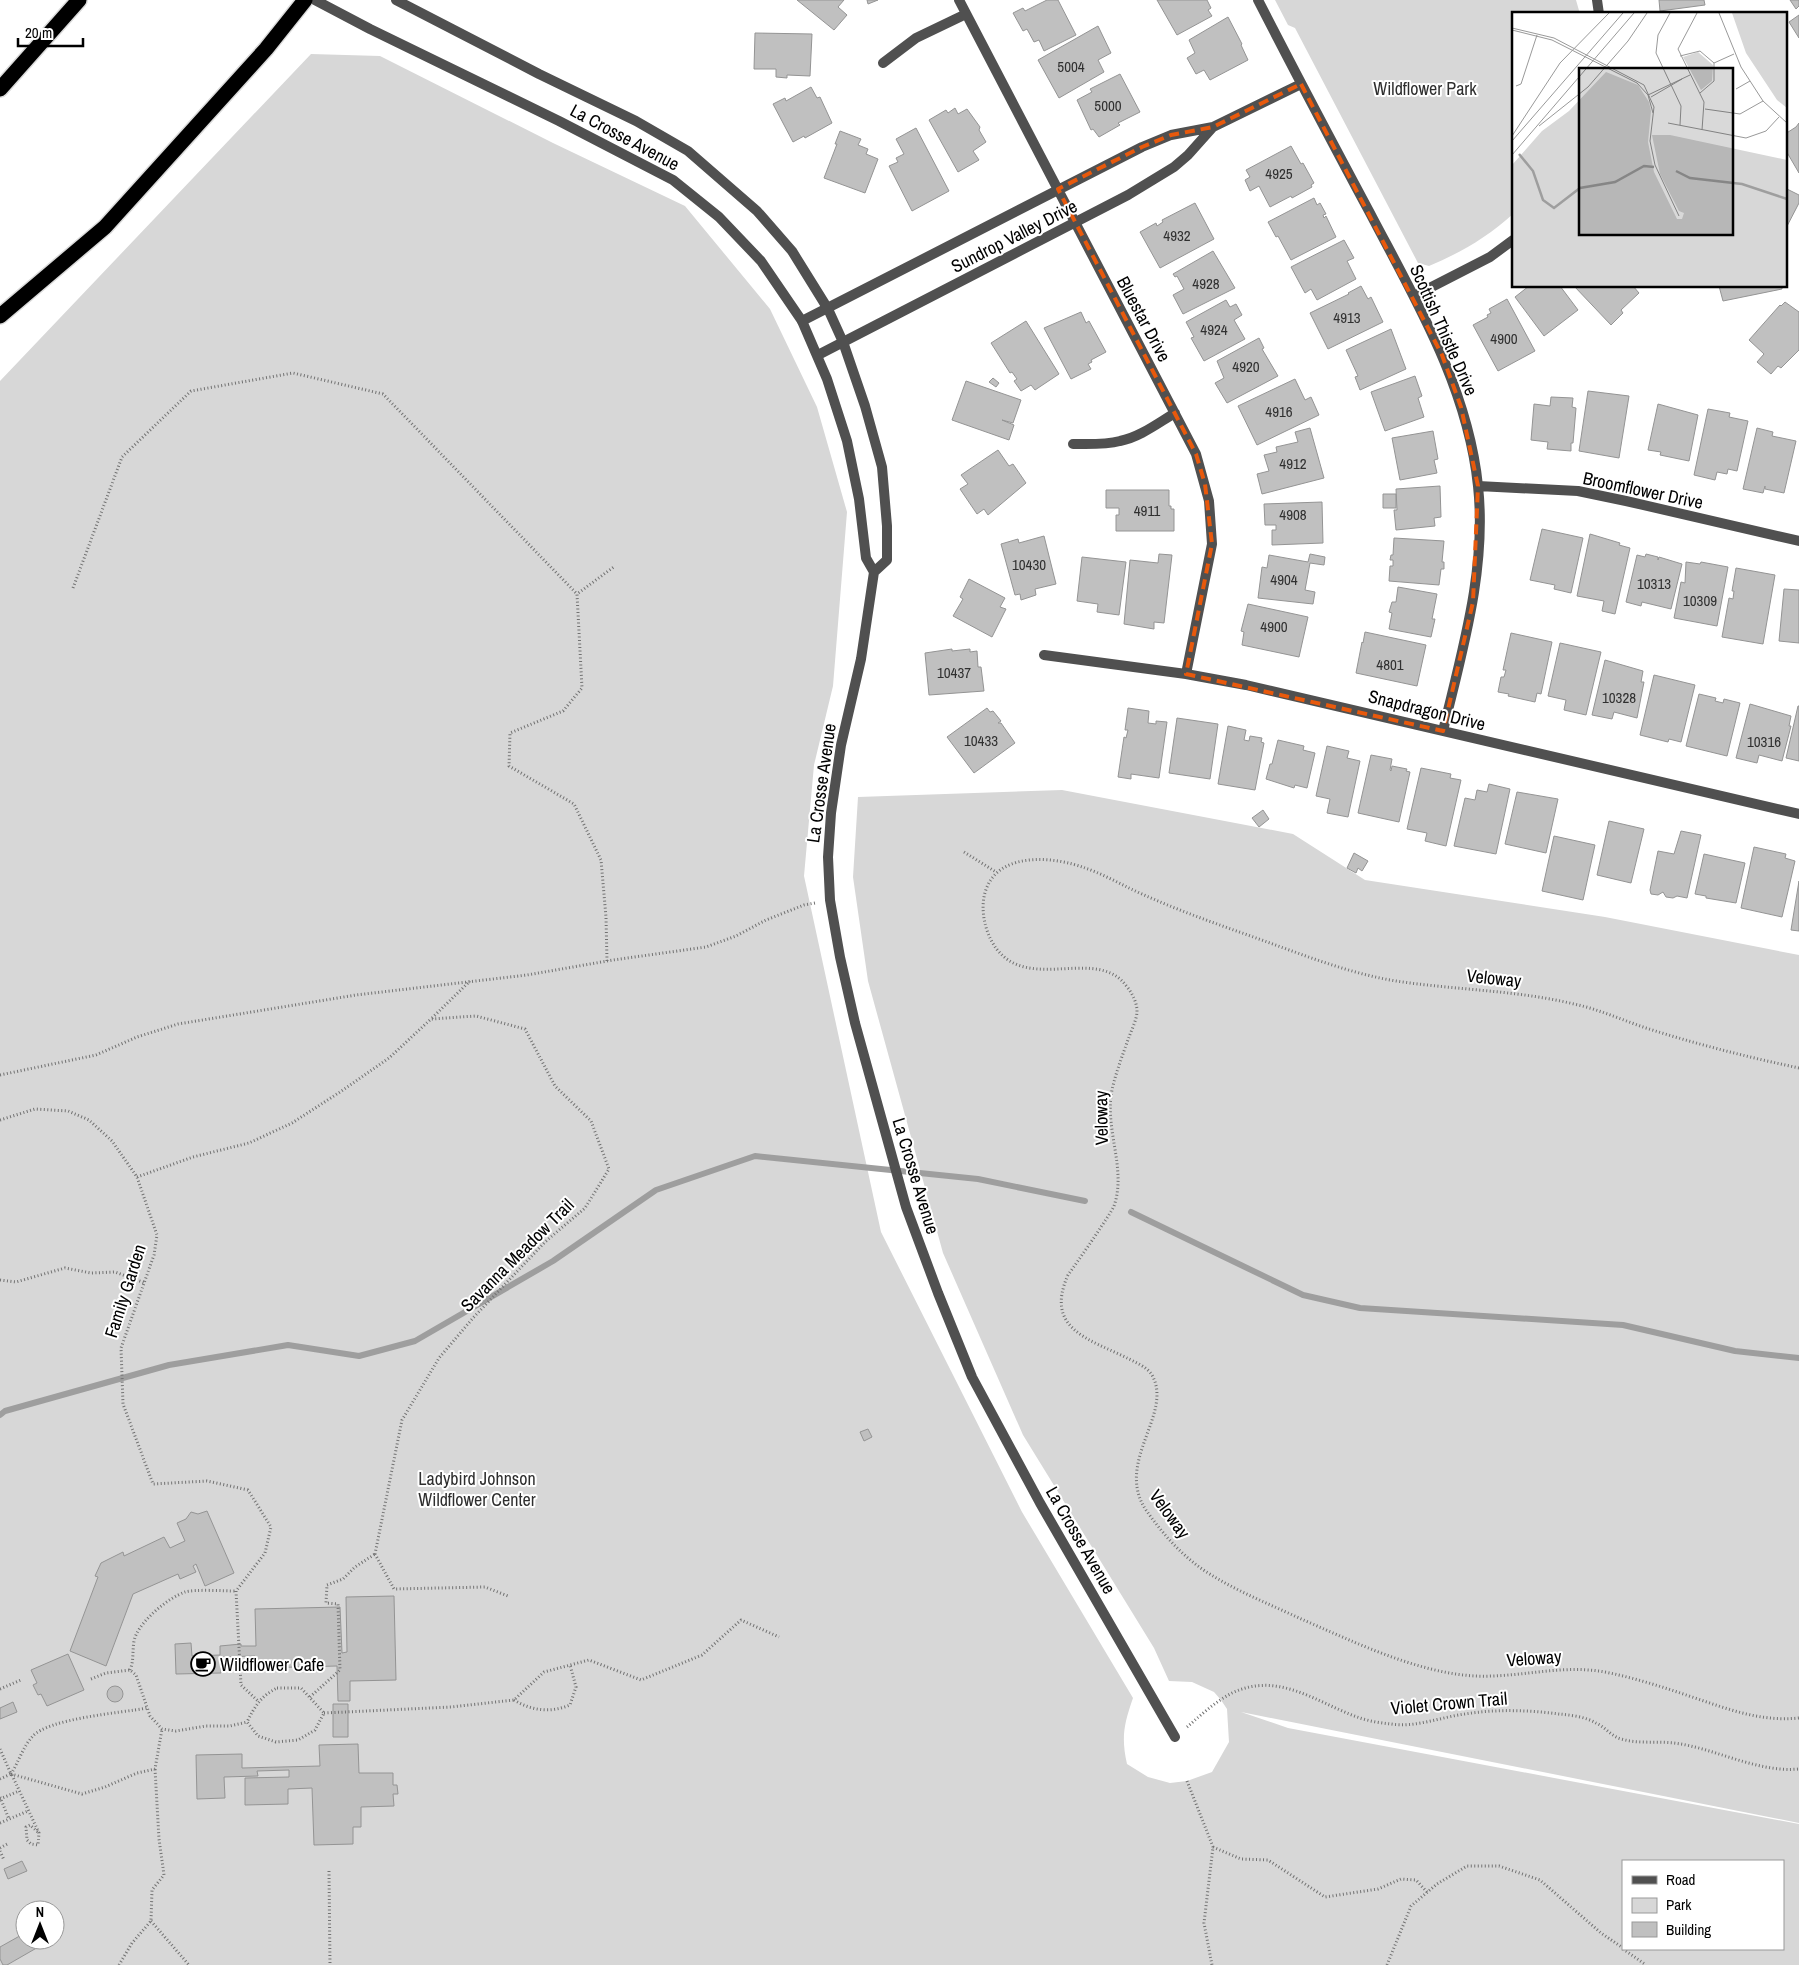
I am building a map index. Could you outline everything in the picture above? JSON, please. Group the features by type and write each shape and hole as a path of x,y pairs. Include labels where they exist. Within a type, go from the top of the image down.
{"highway":[{"path":"0,89 79,0"},
{"path":"0,316 105,227 266,49 305,0"}],"street":[{"name":"La Crosse Avenue","path":"315,0 673,180 718,217 761,261 802,321 818,355 847,441 859,499 866,558 874,572 862,659 841,745 831,813 828,857 830,900 840,958 888,1147 906,1207 972,1377 1040,1503 1175,1736"},
{"name":"La Crosse Avenue","path":"396,0 412,4 688,150 757,211 792,251 828,309 843,342 865,406 882,467 887,526 887,560 874,572"},
{"name":"Bluestar Drive","path":"959,0 1196,454 1209,501 1212,526 1210,562 1186,674"},
{"name":"Scottish Thistle Drive","path":"1258,0 1414,296 1442,355 1461,407 1478,486 1478,539 1473,602 1444,731"},
{"path":"883,63 916,38 966,14"},
{"name":"Sundrop Valley Drive","path":"802,321 1142,147 1171,135 1213,127 1301,84"},
{"name":"Sundrop Valley Drive","path":"818,355 1128,195 1174,167 1188,155 1213,127"},
{"path":"1414,296 1482,262 1512,241"},
{"path":"1073,444 1121,441 1136,436 1175,413"},
{"name":"Broomflower Drive","path":"1478,486 1578,491 1799,541"},
{"name":"Snapdragon Drive","path":"1044,654 1186,674 1255,687 1799,814"}],"path":[{"path":"73,588 122,457 191,390 293,373 383,394 577,594 582,688 563,711 510,733 509,766 574,804 601,860 606,917 607,961"},
{"path":"577,594 615,566"},
{"path":"964,852 996,872"},
{"name":"Veloway","path":"1799,1068 1736,1055 1576,1004 1542,998 1394,981 1356,972 1319,961 1168,907 1087,868 1069,863 1027,860 1004,866 988,882 984,893 984,916 991,940 1003,955 1019,964 1037,970 1089,968 1108,972 1122,980 1136,1001 1137,1012 1121,1059 1111,1097 1117,1177 1113,1208 1068,1275 1063,1286 1061,1304 1064,1318 1074,1330 1084,1337 1139,1364 1151,1374 1156,1390 1156,1404 1139,1455 1135,1480 1139,1497 1145,1509 1173,1545 1203,1570 1260,1600 1375,1650 1434,1670 1475,1676 1577,1668 1605,1672 1650,1683 1761,1718 1799,1718"},
{"path":"0,1076 96,1055 137,1036 178,1024 356,995 527,975 607,961 706,948 736,936 766,920 804,905 830,900"},
{"path":"137,1177 193,1157 249,1143 292,1123 388,1058 470,981"},
{"name":"Savanna Meadow Trail","path":"376,1554 402,1420 438,1358 545,1242 585,1208 609,1169 591,1121 555,1086 525,1029 476,1016 431,1019"},
{"name":"Family Garden","path":"0,1120 35,1110 68,1111 89,1120 112,1141 137,1177 157,1235 154,1255 121,1348 122,1404 153,1484 207,1481 248,1490 271,1527 265,1553 236,1591"},
{"path":"0,1280 16,1282 65,1268 91,1273 115,1272 145,1283"},
{"path":"310,1697 340,1670 338,1604 326,1604 327,1585 343,1579 355,1567 376,1554 394,1589 486,1587 508,1596"},
{"path":"130,1670 133,1664 135,1637 142,1622 149,1616 186,1592 236,1591 241,1685 259,1702"},
{"path":"324,1713 451,1707 514,1700 544,1672 589,1660 642,1680 702,1655 741,1620 779,1637"},
{"path":"514,1700 527,1708 557,1710 570,1705 576,1687 570,1665"},
{"path":"90,1678 106,1673 130,1670 136,1675 150,1716 162,1729 176,1731 206,1726 230,1726 247,1722 266,1694 277,1688 301,1688 324,1713"},
{"path":"0,1689 21,1680"},
{"name":"Violet Crown Trail","path":"1175,1736 1230,1694 1243,1688 1262,1685 1294,1689 1359,1718 1393,1725 1419,1723 1496,1710 1561,1714 1596,1722 1620,1739 1673,1743 1749,1763 1799,1769"},
{"path":"0,1779 11,1774 32,1736 51,1726 94,1715 147,1708"},
{"path":"247,1722 258,1736 276,1742 298,1740 314,1730 324,1713"},
{"path":"119,1965 132,1942 151,1921 152,1890 164,1875 159,1839 155,1769 162,1729"},
{"path":"0,1749 39,1833 38,1845 32,1844 27,1840 26,1827 30,1825 39,1833"},
{"path":"11,1774 82,1794 105,1787 137,1773 155,1769"},
{"path":"1187,1781 1213,1847 1204,1923 1212,1965"},
{"path":"9,1819 0,1799 19,1791"},
{"path":"0,1823 28,1810"},
{"path":"4,1860 0,1849 9,1844"},
{"path":"1213,1847 1241,1859 1268,1860 1325,1898 1378,1888 1401,1879 1416,1880 1427,1892"},
{"path":"1387,1965 1412,1906 1451,1874 1467,1866 1499,1866 1540,1880 1601,1933 1622,1947"},
{"path":"328,1871 330,1965"},
{"path":"151,1921 189,1965"},
{"path":"1626,1950 1646,1965"}],"highlighted area":[{"path":"1301,84 1442,355 1461,407 1478,486 1473,602 1443,731 1186,674 1212,544 1205,484 1196,454 1058,189 1142,147 1171,135 1213,127"}],"green space":[{"name":"Wildflower Park","path":"1275,0 1576,0 1579,12 1512,12 1512,215 1484,237 1452,256 1429,266 1418,263 1295,28 1288,25"},
{"name":"Ladybird Johnson Wildflower Center","path":"311,54 380,56 553,143 685,206 770,309 817,407 847,512 833,686 814,765 804,876 881,1232 1022,1512 1133,1698 1124,1731 1125,1754 1127,1764 1148,1777 1170,1783 1187,1781 1212,1772 1229,1742 1227,1709 1214,1692 1192,1682 1169,1681 1154,1648 1023,1435 943,1253 868,981 853,877 858,797 1062,790 1293,834 1365,880 1605,917 1799,955 1799,1823 1241,1712 1288,1728 1799,1824 1799,1965 0,1965 0,381"}],"building":[{"path":"797,0 844,0 838,7 847,15 834,30"},
{"path":"867,0 878,0 868,4"},
{"path":"1047,0 1058,0 1076,35 1044,51 1039,40 1034,42 1027,29 1023,31 1013,13 1023,8 1025,11"},
{"path":"1157,0 1207,0 1211,8 1208,10 1212,16 1177,35"},
{"path":"1659,0 1704,0 1705,5 1660,11"},
{"path":"1790,0 1799,0 1799,6 1796,9"},
{"path":"1799,15 1799,38 1789,22"},
{"path":"1228,17 1248,60 1210,80 1204,70 1196,74 1187,58 1195,53 1189,40"},
{"path":"1098,26 1111,53 1098,60 1104,72 1059,98 1038,60"},
{"path":"755,33 812,34 810,76 787,75 787,78 776,77 776,69 754,69"},
{"path":"1120,74 1140,112 1118,123 1120,125 1099,137 1093,129 1091,130 1077,100 1092,92 1090,89"},
{"path":"811,87 817,98 820,97 832,123 805,138 804,136 793,142 773,104 785,98 786,101"},
{"path":"955,108 958,114 967,109 980,127 979,130 986,142 973,151 979,160 958,172 929,120 946,110 948,113"},
{"path":"1799,123 1799,173 1786,151 1786,133"},
{"path":"916,128 949,191 912,211 889,166 898,162 896,158 904,154 896,139"},
{"path":"840,131 861,139 858,145 868,149 866,154 878,159 865,193 824,178"},
{"path":"1291,146 1314,183 1311,185 1312,187 1292,198 1291,196 1270,207 1259,186 1250,191 1245,180 1250,177 1246,170"},
{"path":"1786,188 1799,195 1799,203 1786,228"},
{"path":"1314,198 1317,205 1320,203 1326,214 1323,215 1324,218 1326,216 1336,237 1291,260 1268,222"},
{"path":"1195,203 1214,239 1160,268 1140,232 1156,223 1157,226 1163,222 1162,220"},
{"path":"1344,240 1354,258 1347,261 1356,279 1317,300 1311,289 1305,293 1291,267"},
{"path":"1213,251 1235,288 1183,314 1173,295 1184,289 1177,276 1175,277 1173,274"},
{"path":"1361,286 1368,299 1371,297 1383,322 1328,349 1310,313"},
{"path":"1526,288 1562,288 1578,310 1544,336 1515,297"},
{"path":"1576,288 1635,288 1639,293 1621,310 1623,313 1611,325"},
{"path":"1720,288 1782,288 1782,289 1723,301"},
{"path":"1507,299 1535,351 1498,371 1473,325 1488,317 1487,315 1491,313 1489,309"},
{"path":"1226,300 1230,307 1236,304 1242,315 1234,320 1245,339 1204,361 1191,338 1194,337 1186,322"},
{"path":"1785,302 1799,312 1799,350 1781,368 1778,366 1771,374 1757,362 1764,354 1749,340 1780,305"},
{"path":"1081,312 1086,323 1089,321 1106,352 1091,360 1092,362 1088,364 1091,369 1071,379 1044,328"},
{"path":"1026,321 1059,374 1035,390 1031,385 1021,391 1014,381 1017,379 1012,372 1010,373 991,343"},
{"path":"1391,329 1406,369 1360,390 1355,377 1358,376 1346,350"},
{"path":"1259,338 1264,348 1262,349 1278,376 1227,403 1215,383 1224,378 1217,361"},
{"path":"1415,376 1422,396 1418,398 1424,417 1385,431 1371,392"},
{"path":"993,378 999,383 996,387 989,382"},
{"path":"1295,379 1305,400 1311,397 1319,415 1257,445 1238,406"},
{"path":"966,381 1021,400 1013,423 1002,420 1014,425 1009,440 952,420"},
{"path":"1588,391 1629,396 1619,458 1579,451"},
{"path":"1551,397 1573,398 1572,407 1576,408 1571,451 1547,449 1548,442 1531,440 1534,404 1550,406"},
{"path":"1658,404 1698,415 1689,461 1660,455 1661,452 1648,450"},
{"path":"1708,409 1730,413 1729,417 1748,421 1737,471 1728,469 1727,474 1717,472 1715,480 1694,475"},
{"path":"1310,428 1324,478 1262,494 1257,474 1269,471 1264,455 1277,452 1276,447 1298,442 1295,432"},
{"path":"1757,428 1773,432 1772,436 1796,441 1784,493 1765,489 1765,486 1763,493 1743,489"},
{"path":"1433,431 1438,459 1434,460 1437,473 1400,480 1392,438"},
{"path":"998,450 1009,466 1013,464 1026,483 988,515 984,509 977,514 960,489 968,484 961,475"},
{"path":"1440,486 1441,517 1434,518 1435,526 1396,530 1394,510 1397,510 1396,489"},
{"path":"1106,490 1169,490 1169,506 1171,506 1171,509 1174,509 1174,531 1116,531 1116,515 1119,515 1119,508 1106,508"},
{"path":"1383,494 1396,494 1396,508 1383,508"},
{"path":"1322,502 1323,543 1272,545 1272,530 1276,530 1276,525 1265,525 1264,504"},
{"path":"1542,529 1583,538 1571,593 1554,589 1555,585 1530,580"},
{"path":"1590,534 1630,548 1615,614 1602,611 1604,601 1577,596"},
{"path":"1044,536 1056,584 1035,589 1036,595 1021,600 1020,594 1015,595 1001,544 1018,539 1019,543"},
{"path":"1394,538 1444,541 1442,562 1444,562 1444,569 1441,569 1439,585 1389,581 1390,566 1393,566 1393,560 1390,560 1391,555 1393,555"},
{"path":"1159,554 1172,555 1164,623 1154,622 1154,629 1124,624 1130,560 1158,563"},
{"path":"1310,554 1325,557 1324,565 1310,563 1305,590 1315,592 1313,604 1258,598 1262,567 1267,568 1269,555 1308,562"},
{"path":"1646,554 1658,557 1658,560 1659,557 1682,564 1671,609 1642,602 1641,606 1626,602 1637,555 1645,557"},
{"path":"1082,557 1126,562 1119,615 1097,612 1098,604 1077,601"},
{"path":"1686,562 1700,564 1701,562 1728,567 1717,626 1674,618 1681,582 1685,583"},
{"path":"1736,568 1775,575 1763,644 1722,637 1729,598 1733,599 1734,591 1732,591"},
{"path":"969,579 1005,598 1000,607 1006,609 992,637 953,616 963,599 960,597"},
{"path":"1398,587 1437,594 1431,637 1389,629 1392,613 1389,612 1392,602 1396,602"},
{"path":"1784,589 1799,590 1799,643 1779,641"},
{"path":"1248,604 1308,617 1299,657 1242,645 1244,632 1241,631"},
{"path":"1365,632 1426,645 1417,686 1356,673"},
{"path":"1511,633 1552,642 1541,694 1537,693 1535,702 1498,692 1501,677 1504,677 1506,670 1503,670"},
{"path":"1560,643 1601,652 1586,715 1564,710 1566,700 1548,696"},
{"path":"952,649 952,651 970,649 970,652 977,651 978,667 981,667 984,691 929,695 925,653"},
{"path":"1605,660 1643,671 1641,682 1644,682 1637,718 1614,712 1612,719 1592,715"},
{"path":"1654,675 1695,685 1681,742 1669,739 1668,742 1640,735"},
{"path":"1699,694 1716,698 1715,701 1723,703 1724,699 1740,703 1727,756 1686,746"},
{"path":"1750,704 1791,716 1789,726 1791,726 1782,761 1759,755 1757,763 1736,758"},
{"path":"1799,706 1799,761 1786,758"},
{"path":"987,708 990,712 993,711 1001,721 998,723 1001,723 1015,743 974,773 947,737"},
{"path":"1128,708 1149,711 1148,723 1156,724 1156,721 1167,722 1159,778 1131,774 1131,779 1118,777 1124,737 1126,738 1128,730 1125,730"},
{"path":"1177,718 1218,724 1210,779 1169,773"},
{"path":"1228,726 1246,730 1244,740 1249,741 1250,736 1262,738 1261,742 1264,743 1255,790 1218,784"},
{"path":"1278,740 1304,746 1303,750 1315,753 1307,788 1295,785 1294,788 1266,779"},
{"path":"1327,746 1349,751 1347,758 1360,761 1348,817 1327,813 1330,799 1316,796"},
{"path":"1371,755 1392,759 1391,771 1392,766 1407,769 1406,771 1410,772 1399,822 1358,813"},
{"path":"1421,768 1451,774 1450,778 1461,780 1446,846 1425,841 1427,833 1407,829"},
{"path":"1489,784 1510,789 1496,854 1454,846 1465,798 1475,800 1477,790 1487,792"},
{"path":"1517,792 1558,799 1546,853 1505,844"},
{"path":"1263,810 1269,819 1259,827 1252,818"},
{"path":"1609,821 1644,829 1631,883 1597,875"},
{"path":"1681,831 1701,835 1687,898 1677,896 1673,898 1666,897 1663,892 1658,895 1651,894 1650,890 1658,851 1674,854"},
{"path":"1554,836 1595,845 1583,900 1542,891"},
{"path":"1754,847 1786,854 1785,858 1795,861 1782,917 1741,908"},
{"path":"1354,853 1368,861 1362,871 1358,868 1356,873 1347,868"},
{"path":"1704,854 1745,863 1736,903 1706,898 1706,896 1695,894"},
{"path":"1799,881 1799,931 1791,930"},
{"path":"868,1429 872,1437 864,1441 860,1432"},
{"path":"207,1511 234,1573 205,1586 196,1564 193,1566 196,1572 180,1579 178,1574 133,1594 106,1666 70,1651 98,1577 95,1576 101,1563 123,1552 124,1556 164,1537 170,1548 185,1541 177,1523 186,1519 191,1512 198,1514"},
{"path":"394,1596 396,1680 350,1681 350,1701 338,1701 337,1666 258,1668 255,1656 220,1657 221,1673 176,1674 175,1644 191,1643 192,1656 220,1655 220,1646 241,1644 241,1646 256,1646 255,1609 340,1607 342,1653 347,1652 346,1597"},
{"path":"68,1654 84,1690 47,1706 41,1694 38,1695 33,1685 37,1683 31,1670"},
{"path":"115,1686 121,1688 123,1694 121,1700 115,1702 109,1700 107,1694 109,1688"},
{"path":"13,1702 17,1712 0,1719 0,1708"},
{"path":"333,1704 348,1704 348,1737 333,1737"},
{"path":"358,1744 359,1773 393,1773 393,1785 397,1785 398,1794 393,1794 394,1806 361,1807 361,1827 353,1827 353,1844 314,1845 312,1788 288,1789 288,1804 245,1805 245,1778 289,1777 289,1770 257,1771 258,1776 224,1777 225,1798 197,1799 196,1755 242,1754 242,1768 320,1766 319,1745"},
{"path":"22,1861 27,1871 8,1879 4,1869"},
{"path":"15,1939 15,1950 33,1950 7,1965 3,1965 0,1959 0,1947"}],"waterway":[{"path":"0,1415 5,1411 169,1365 288,1345 359,1356 415,1341 553,1261 656,1190 755,1156 978,1179 1085,1201"},
{"path":"1131,1212 1303,1295 1360,1308 1623,1325 1735,1351 1799,1358"}],"place":[{"name":"Wildflower Cafe","path":"203,1664"}]}
